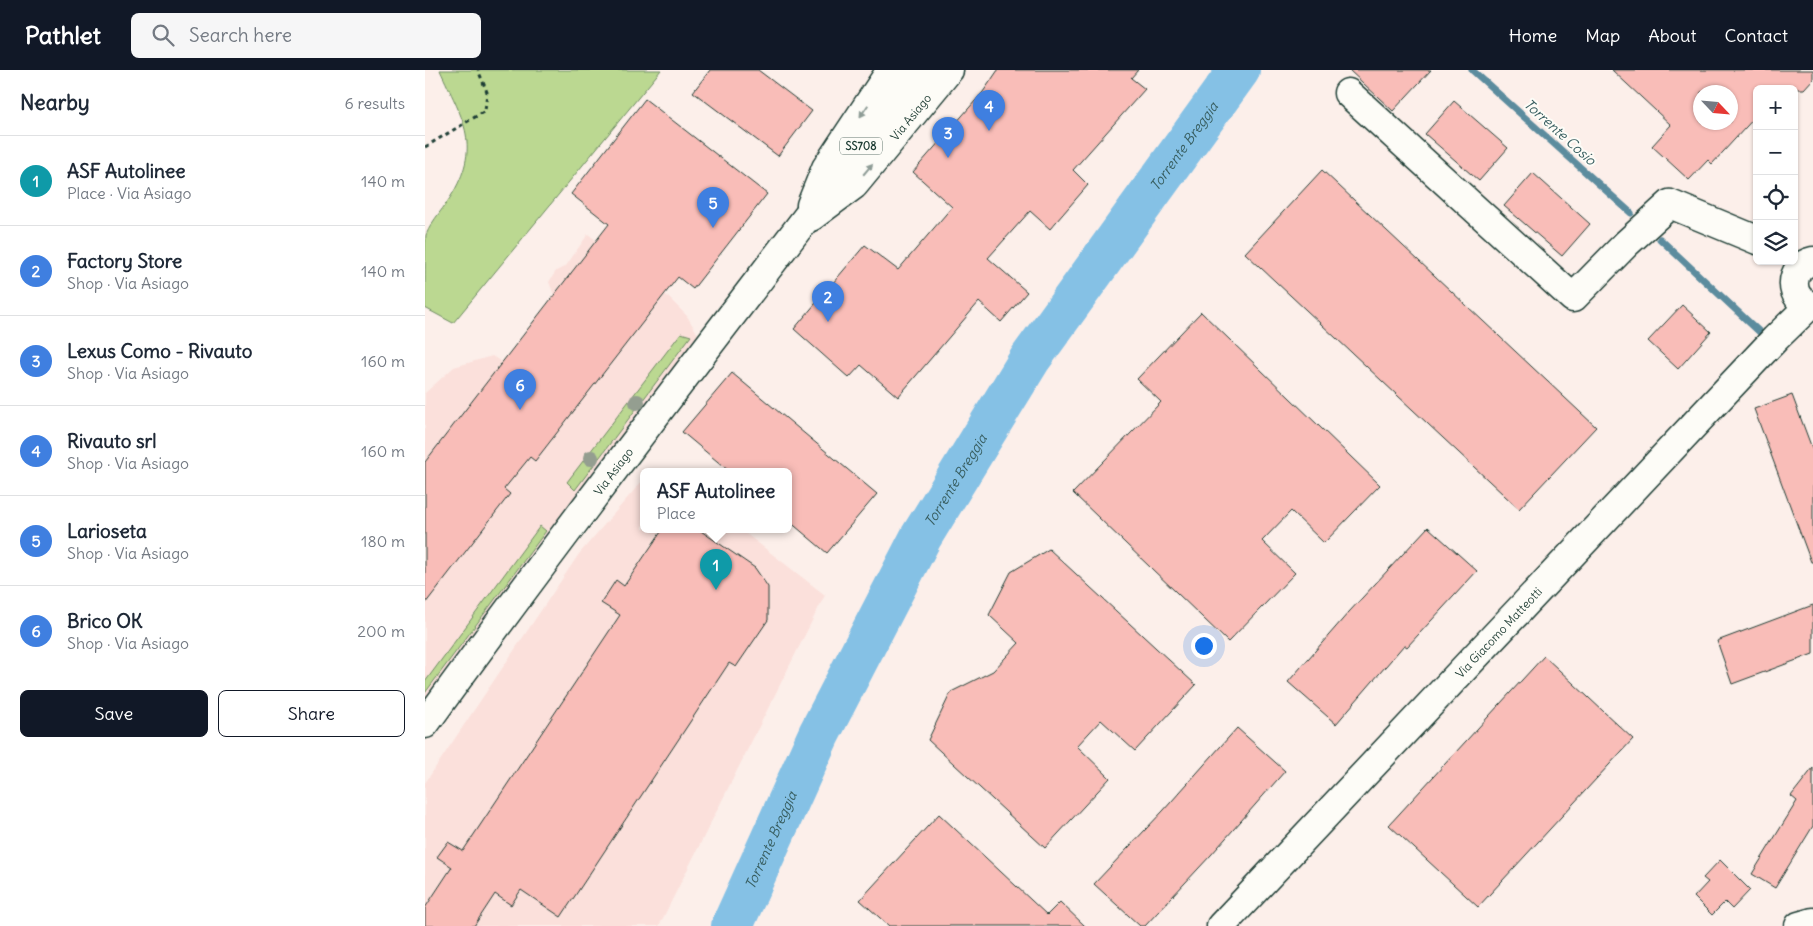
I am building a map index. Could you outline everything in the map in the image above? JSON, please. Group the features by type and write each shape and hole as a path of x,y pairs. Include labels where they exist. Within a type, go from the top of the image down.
{"street":[{"name":"Via Asiago","path":"425,724 604,482 804,222 826,168 891,70"},
{"name":"SS708","path":"804,222 919,70"},
{"name":"Via Asiago","path":"804,222 854,185 949,70"},
{"path":"1348,93 1573,298 1627,242 1670,204 1753,238"},
{"name":"Via Giacomo Matteotti","path":"1221,926 1775,339 1784,324 1805,300 1794,276 1806,259"},
{"path":"1799,926 1813,922"}],"path":[{"path":"425,147 485,111 487,92 478,70"}],"shaded area":[{"path":"588,234 665,294 687,316 706,348 425,724 425,393 454,367 492,356 502,362 554,295 549,282 556,271 566,266"},
{"path":"640,483 640,533 745,533 825,595 659,926 425,926 425,783 579,554"}],"green space":[{"path":"440,70 661,70 453,323 425,308 426,235 453,193 462,175 467,145 461,116"},
{"path":"681,333 691,336 575,490 567,482"},
{"path":"540,526 546,531 425,693 425,682"}],"building":[{"path":"710,70 758,70 812,111 778,156 693,92"},
{"path":"998,70 1138,70 1131,78 1145,89 1073,170 1088,185 1050,229 1030,211 988,258 1027,292 1001,322 979,302 898,397 861,365 849,378 794,329 865,245 898,270 952,207 913,172 983,92"},
{"path":"1349,70 1431,70 1393,111"},
{"path":"1612,70 1813,70 1813,79 1804,89 1798,89 1798,85 1753,85 1753,119 1712,164 1708,160 1689,180 1652,146 1671,125"},
{"path":"645,99 767,194 693,289 678,277 535,461 530,457 504,489 510,494 425,604 425,462 609,224 571,194"},
{"path":"1454,101 1508,148 1479,181 1425,134"},
{"path":"1322,170 1596,427 1519,509 1245,253"},
{"path":"1533,173 1590,224 1562,256 1504,206"},
{"path":"1682,305 1711,332 1678,369 1648,341"},
{"path":"1201,312 1380,485 1324,543 1291,511 1262,541 1295,573 1228,642 1073,493 1161,402 1137,379"},
{"path":"732,373 877,494 827,553 792,524 792,468 725,468 682,432"},
{"path":"1792,395 1813,451 1813,562 1811,562 1754,409"},
{"path":"1428,527 1477,571 1407,647 1404,645 1336,724 1288,682 1349,612"},
{"path":"660,533 704,533 755,568 768,587 768,620 736,667 729,663 561,917 521,890 511,905 495,894 474,926 425,926 425,908 452,867 437,857 448,842 463,851 620,615 601,603 616,580 624,586"},
{"path":"1049,549 1196,685 1135,751 1101,720 1077,746 1110,778 1045,848 928,740 951,692 993,671 1019,643 989,615 1011,572"},
{"path":"1813,605 1813,654 1732,684 1717,641"},
{"path":"1544,656 1633,739 1478,907 1389,825"},
{"path":"1237,728 1285,771 1145,926 1140,926 1094,884 1163,811"},
{"path":"1813,768 1813,826 1775,888 1752,874 1797,801 1791,796"},
{"path":"939,814 1047,915 1060,902 1085,926 889,926 860,900"},
{"path":"1720,860 1750,890 1732,909 1725,902 1712,915 1694,897 1708,882 1703,878"}],"waterway":[{"name":"Torrente Breggia","path":"732,926 819,734 921,537 1030,359 1239,70"},
{"name":"Torrente Cosio","path":"1472,70 1631,213"},
{"name":"Torrente Cosio","path":"1660,239 1767,339"}],"place":[{"name":"Rivauto srl","path":"989,131"},
{"name":"Lexus Como - Rivauto","path":"948,158"},
{"name":"Larioseta","path":"713,228"},
{"name":"Factory Store","path":"828,322"},
{"name":"Brico OK","path":"520,410"},
{"name":"ASF Autolinee","path":"716,590"}]}
